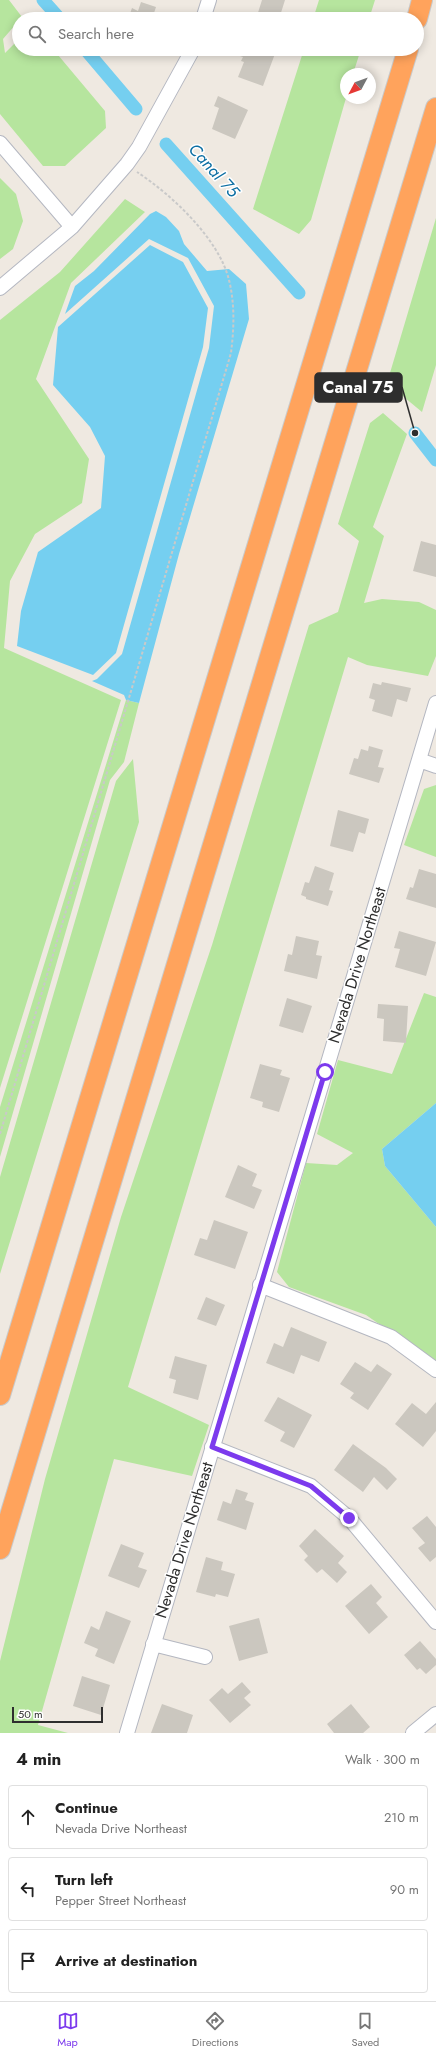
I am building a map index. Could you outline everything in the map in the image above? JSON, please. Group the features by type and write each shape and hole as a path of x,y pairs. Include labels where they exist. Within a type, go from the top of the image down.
{"highway":[{"path":"419,12 422,0"},
{"path":"0,1395 406,56"},
{"path":"0,1549 436,108"}],"street":[{"path":"205,12 209,0"},
{"path":"0,288 72,226 126,164 139,147 189,56"},
{"path":"0,142 72,226"},
{"name":"Nevada Drive Northeast","path":"126,1733 436,703"},
{"path":"419,760 436,766"},
{"path":"260,1285 391,1337 436,1370"},
{"path":"212,1447 311,1486 349,1518 436,1622"},
{"path":"153,1644 206,1657"},
{"path":"413,1733 436,1714"}],"path":[{"path":"0,1134 231,353 234,320 229,279 211,241 183,210 152,181 126,164"}],"green space":[{"path":"0,0 9,0 18,12 12,12 12,29 3,39 5,53 12,46 12,56 59,56 105,111 106,128 65,166 43,166 0,114"},
{"path":"319,0 375,0 371,12 315,12"},
{"path":"302,56 359,56 355,68 340,68 340,104 344,104 311,220 299,234 253,209"},
{"path":"0,178 16,194 23,221 13,249 0,259"},
{"path":"125,199 145,212 71,283 36,379 89,459 82,503 35,534 10,581 4,648 121,700 0,1088 0,320 60,272"},
{"path":"436,218 436,365 422,412 387,383"},
{"path":"383,413 407,434 373,527 384,536 364,603 382,599 419,602 436,610 436,656 428,676 367,665 348,657 128,1387 209,1425 192,1476 114,1459 38,1725 68,1733 0,1733 0,1661 45,1479 121,1217 212,945 309,625 338,612 359,541 338,524 370,423"},
{"path":"126,700 139,703 124,762 110,780 0,1157 0,1107"},
{"path":"133,759 139,822 0,1274 0,1177 116,781"},
{"path":"436,785 436,857 404,845 424,789"},
{"path":"424,993 436,997 436,1103 382,1149 385,1166 436,1227 436,1363 366,1315 289,1287 277,1272 306,1163 337,1165 353,1153 317,1134 338,1060 392,1074"}],"water":[{"path":"156,211 166,217 179,231 184,244 207,271 229,269 246,284 249,319 179,554 139,703 126,700 124,695 92,681 97,679 122,654 209,348 214,306 188,258 149,239 65,314 75,286 94,271 150,214"},
{"path":"150,245 183,262 208,308 203,347 116,653 93,675 17,646 21,611 38,552 101,508 105,456 90,427 53,385 58,327"},
{"path":"436,1103 436,1227 385,1166 382,1149"}],"building":[{"path":"262,0 285,0 281,12 258,12"},
{"path":"141,2 156,7 154,12 131,12 132,8 138,11"},
{"path":"240,56 274,56 263,86 238,77 244,62 241,61 243,57"},
{"path":"218,96 248,110 235,139 212,129 219,108 214,106"},
{"path":"421,541 436,545 436,577 413,571"},
{"path":"382,682 411,688 407,702 397,699 392,717 372,711 375,700 369,698 373,683 381,685"},
{"path":"369,746 383,750 378,767 384,768 379,783 349,774 354,758 358,759 361,749 368,751"},
{"path":"338,810 369,819 365,834 359,832 353,852 330,846"},
{"path":"315,866 334,873 329,890 333,891 328,906 306,899 306,897 301,895 305,882 309,883"},
{"path":"419,869 436,874 436,908 406,899 410,887 413,888"},
{"path":"399,931 436,942 426,976 395,967 400,949 394,948"},
{"path":"296,936 319,941 316,955 322,956 317,979 284,971 288,954 292,955"},
{"path":"287,998 312,1006 303,1033 279,1026"},
{"path":"378,1004 408,1006 406,1043 383,1041 384,1019 377,1018"},
{"path":"260,1064 282,1070 280,1075 290,1078 279,1112 262,1107 263,1102 250,1098"},
{"path":"238,1165 257,1174 252,1186 262,1190 254,1209 225,1197"},
{"path":"214,1220 248,1232 235,1269 194,1255 200,1238 207,1240"},
{"path":"206,1297 225,1305 216,1326 197,1319"},
{"path":"291,1327 327,1342 319,1362 301,1355 294,1374 266,1363 274,1343 283,1347"},
{"path":"175,1356 207,1365 198,1400 173,1393 176,1380 169,1378"},
{"path":"355,1362 371,1372 377,1364 392,1374 368,1410 350,1398 354,1393 340,1384"},
{"path":"278,1397 312,1415 294,1448 280,1441 285,1432 264,1421"},
{"path":"436,1402 436,1431 423,1447 395,1424 412,1403 426,1414"},
{"path":"353,1444 386,1468 397,1479 387,1490 374,1477 363,1492 334,1470"},
{"path":"236,1489 248,1493 245,1500 254,1503 246,1530 217,1520 223,1501 231,1504"},
{"path":"427,1516 436,1527 436,1557 430,1562 418,1548 425,1543 412,1528"},
{"path":"315,1529 344,1556 338,1563 347,1572 337,1583 322,1569 317,1573 304,1560 308,1556 299,1546"},
{"path":"121,1544 144,1553 138,1567 147,1570 139,1588 108,1576"},
{"path":"206,1557 223,1562 221,1570 235,1574 228,1597 216,1594 215,1597 196,1592"},
{"path":"371,1584 382,1597 376,1603 388,1617 369,1634 345,1606"},
{"path":"106,1611 131,1621 114,1664 95,1656 98,1649 84,1643 91,1626 99,1630"},
{"path":"259,1618 268,1653 239,1661 229,1626"},
{"path":"420,1641 436,1659 436,1665 426,1674 420,1668 417,1670 404,1655"},
{"path":"82,1676 110,1685 101,1715 73,1706"},
{"path":"242,1682 251,1692 244,1698 251,1705 230,1723 209,1700 222,1688 228,1694"},
{"path":"162,1704 193,1715 187,1733 151,1733"},
{"path":"351,1704 370,1727 363,1733 334,1733 327,1724"}],"waterway":[{"name":"Canal 75","path":"43,0 54,12"},
{"name":"Canal 75","path":"91,56 136,109"},
{"name":"Canal 75","path":"166,144 299,293"},
{"name":"Canal 75","path":"415,433 436,460"}],"place":[{"name":"Canal 75","path":"415,433"}],"route":[{"path":"325,1072 212,1447 311,1486 349,1518"}]}
